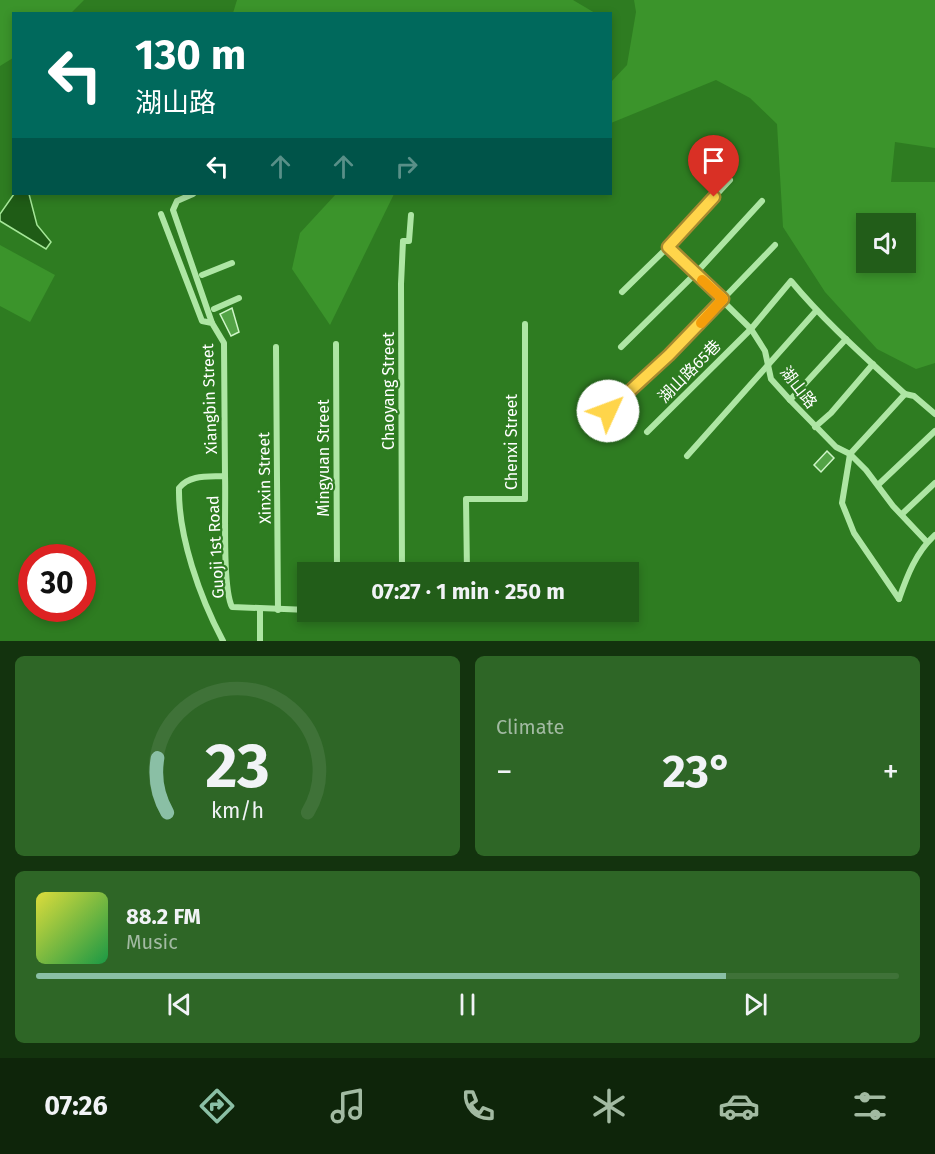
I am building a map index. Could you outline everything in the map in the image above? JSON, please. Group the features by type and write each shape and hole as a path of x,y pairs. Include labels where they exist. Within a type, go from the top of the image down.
{"street":[{"path":"622,292 668,247 730,180"},
{"name":"Xiangbin Street","path":"191,195 177,201 173,210 212,323 224,343 225,476"},
{"path":"621,347 696,273 762,201"},
{"name":"Xiangbin Street","path":"161,214 202,321 212,323"},
{"name":"Chaoyang Street","path":"402,562 401,284 404,241 409,241 411,215"},
{"path":"608,411 669,355 775,245"},
{"name":"湖山路","path":"668,247 751,329 765,351 771,379 815,427 836,447 850,454 879,484 893,506 927,542"},
{"path":"201,275 232,263"},
{"name":"湖山路65巷","path":"647,432 751,329 791,281 816,311"},
{"path":"214,309 239,298"},
{"path":"687,456 816,311 906,394 914,396 935,414"},
{"name":"Chenxi Street","path":"466,562 466,499 525,499 525,324"},
{"path":"790,400 846,339"},
{"name":"Mingyuan Street","path":"336,344 337,562"},
{"name":"Xinxin Street","path":"276,347 278,610"},
{"path":"815,427 831,413 873,364"},
{"path":"906,394 850,454 844,486 844,514 885,581 899,599 909,571 927,542 935,536"},
{"path":"879,484 935,431"},
{"name":"Guoji 1st Road","path":"223,641 198,585 184,529 178,488 193,478 225,476 229,600 232,607 297,610"},
{"path":"902,514 935,483"},
{"path":"260,610 260,641"}],"shaded area":[{"path":"0,0 84,0 72,12 12,12 12,59 0,66"},
{"path":"237,0 573,0 593,12 233,12"},
{"path":"634,0 935,0 935,148 895,142 891,182 935,182 935,363 916,369 877,349 825,292 783,227 777,124 750,98 716,80 612,123 612,81 627,65 636,12"},
{"path":"13,195 29,195 37,225 51,242 46,249 0,221 0,214"},
{"path":"335,195 394,195 330,325 292,269 300,233"},
{"path":"0,245 55,275 30,322 0,306"}],"building":[{"path":"232,308 239,332 231,336 220,314"},
{"path":"827,451 834,458 821,472 814,465"}],"slow traffic":[{"path":"701,323 723,299 702,280"}],"route":[{"path":"608,411 669,355 723,299 668,247 714,197"}]}
